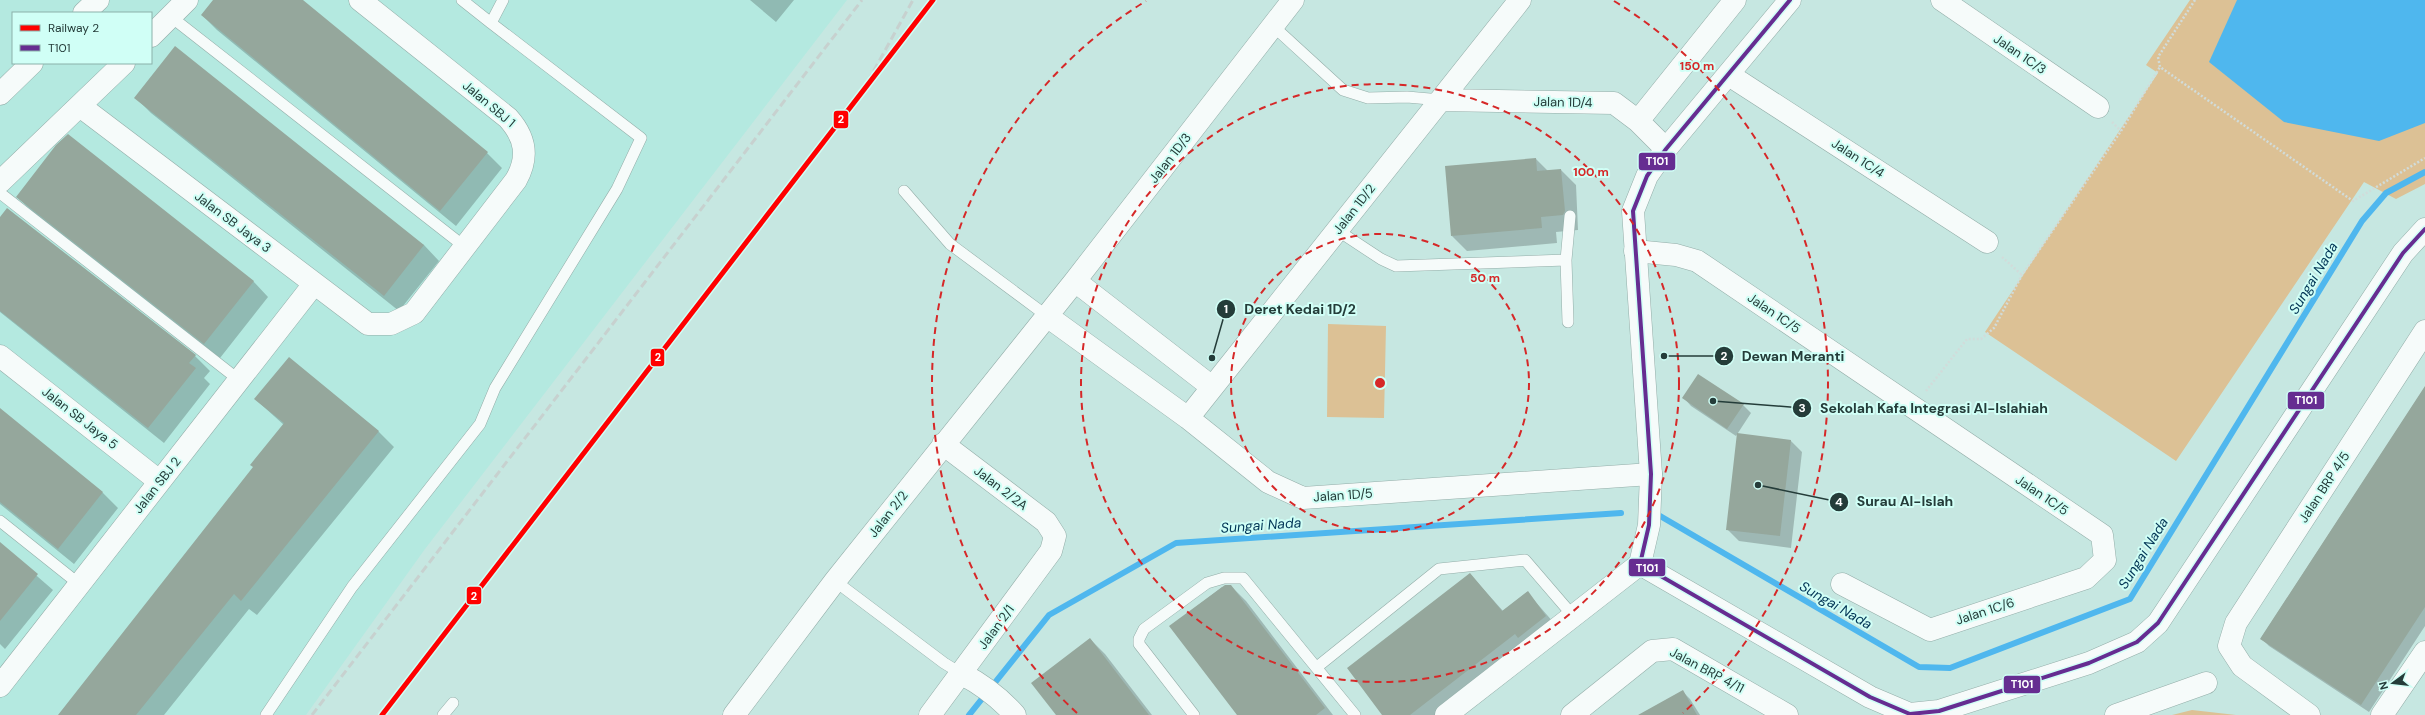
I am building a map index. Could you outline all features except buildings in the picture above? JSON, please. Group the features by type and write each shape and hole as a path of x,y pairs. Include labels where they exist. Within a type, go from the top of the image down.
{"street":[{"path":"85,12 98,0"},
{"path":"152,35 186,0"},
{"name":"Jalan SBJ 1","path":"360,0 508,118 518,128 523,141 525,155 522,168 516,180 414,313 391,324"},
{"name":"Jalan 1D/3","path":"1047,316 1293,0"},
{"name":"Jalan 1D/2","path":"1188,418 1520,0"},
{"path":"1638,121 1735,0"},
{"path":"1446,715 1574,617 1640,564 1649,525 1650,474 1633,212 1647,176 1666,149 1790,0"},
{"name":"Jalan 1C/3","path":"1942,0 2098,108"},
{"path":"0,94 31,64"},
{"path":"0,182 123,64"},
{"name":"Jalan 1C/4","path":"1729,75 1987,242"},
{"name":"Jalan 1D/4","path":"1441,100 1614,103 1638,121 1666,149"},
{"name":"Jalan SB Jaya 3","path":"80,106 368,324 391,324"},
{"path":"1640,564 1870,697 1910,714 1939,711 2089,663 2137,642 2158,623 2403,253 2425,229"},
{"name":"Jalan 1C/5","path":"1635,251 1676,255 1697,262 2102,535"},
{"path":"1075,281 1212,388"},
{"name":"Jalan SBJ 2","path":"3,678 79,584 314,284"},
{"name":"Jalan 1D/5","path":"1047,316 1188,418 1268,482 1303,498 1650,474"},
{"name":"Jalan 2/2","path":"734,715 835,581 943,444 1047,316"},
{"name":"Jalan BRP 4/5","path":"2309,715 2242,666 2229,646 2236,623 2425,331"},
{"name":"Jalan SB Jaya 5","path":"0,356 159,481"},
{"name":"Jalan 2/2A","path":"943,444 1046,522 1055,536"},
{"name":"Jalan 1C/6","path":"1842,584 1930,630 2086,578 2105,560 2102,535"},
{"name":"Jalan 2/1","path":"930,715 971,678 1051,551 1055,536"},
{"name":"Jalan BRP 4/11","path":"1585,711 1652,650 1666,648 1673,649 1787,715"},
{"path":"2382,715 2425,652"},
{"path":"971,678 1008,707"},
{"path":"2116,715 2206,683"}],"lane":[{"path":"266,715 352,587 480,424 495,388 617,189 641,138 462,0"},
{"path":"491,23 503,0"},
{"path":"170,16 465,247"},
{"path":"1272,26 1343,90 1368,98 1407,97 1441,100"},
{"path":"904,191 950,244 1047,316"},
{"path":"0,193 239,380"},
{"path":"1568,322 1566,260 1570,216"},
{"path":"1337,230 1381,259 1396,266 1566,260"},
{"path":"0,521 79,584"},
{"path":"1317,667 1439,568 1525,560 1574,617"},
{"path":"1194,715 1139,644 1139,639 1144,629 1207,583 1224,578 1243,578 1355,715"},
{"path":"835,581 944,663 971,678"},
{"path":"443,715 453,703"}],"path":[{"path":"1913,408 1967,339 1981,339 1994,328 2022,275 2121,131 2160,67 2158,57 2195,0"},
{"path":"2160,67 2353,201 2425,158"},
{"path":"1987,242 2022,275"}],"shaded area":[{"path":"0,0 847,0 425,549 306,715 0,715"},
{"path":"2190,0 2425,0 2425,184 2396,199 2364,182 2176,461 1985,332 2158,73 2146,65"},
{"path":"1328,324 1386,326 1384,418 1327,417"},
{"path":"2192,710 2236,715 2172,715"}],"water":[{"path":"2237,0 2425,0 2425,123 2379,141 2284,122 2209,62"}],"waterway":[{"name":"Sungai Nada","path":"1655,513 1919,667 1950,668 2130,599 2362,221 2386,193 2425,172"},
{"name":"Sungai Nada","path":"969,715 1049,615 1176,543 1621,513"}],"railway":[{"path":"312,715 862,0"},
{"path":"862,92 913,0"}],"rail line":[{"name":"2","path":"382,715 933,0"}],"transit line":[{"name":"T101","path":"1790,0 1666,149 1647,176 1633,211 1651,474 1649,525 1640,564 1870,697 1910,714 1939,711 2089,663 2137,642 2158,623 2403,253 2425,229"}],"place":[{"name":"Dewan Meranti","path":"1664,356"},
{"name":"Deret Kedai 1D/2","path":"1212,358"},
{"name":"Sekolah Kafa Integrasi Al-Islahiah","path":"1713,401"},
{"name":"Surau Al-Islah","path":"1758,485"}]}
